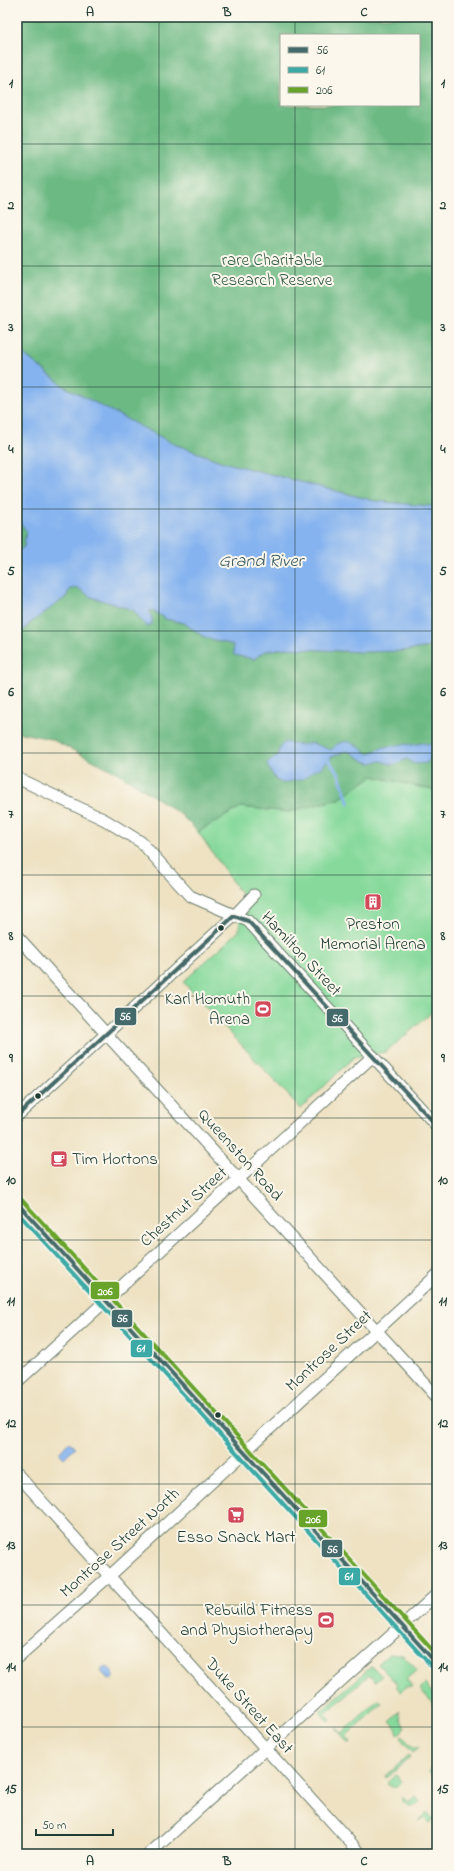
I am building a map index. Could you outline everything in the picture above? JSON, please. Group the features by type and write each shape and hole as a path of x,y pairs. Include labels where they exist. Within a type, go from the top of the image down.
{"main road":[{"path":"17,1203 437,1664"}],"street":[{"name":"Hamilton Street","path":"17,778 105,820 141,842 190,896 248,921 437,1126"},
{"path":"17,1116 234,916 254,895"},
{"name":"Queenston Road","path":"17,936 375,1331 437,1397"},
{"name":"Chestnut Street","path":"17,1382 373,1056"},
{"name":"Montrose Street","path":"245,1452 437,1275"},
{"name":"Montrose Street North","path":"17,1658 245,1452"},
{"name":"Duke Street East","path":"17,1474 361,1854"},
{"path":"149,1854 266,1750 437,1594"}],"green space":[{"name":"rare Charitable Research Reserve","path":"17,17 437,17 437,505 429,506 375,501 223,462 174,444 65,387 17,349"},
{"path":"17,519 26,530 24,547 17,552"},
{"path":"78,588 91,597 133,610 147,627 152,618 149,611 151,610 166,619 184,623 204,637 233,645 235,655 254,659 265,651 285,648 361,652 402,651 437,646 437,791 373,776 339,799 288,812 241,807 198,832 180,814 120,774 51,739 17,732 17,638 29,624 66,597 70,589"},
{"path":"373,776 437,791 437,1008 386,1052 354,1057 301,1109 183,982 239,931 241,894 198,832 241,807 288,812 339,799"},
{"path":"389,1654 403,1655 417,1670 406,1679 412,1686 406,1687 401,1692 396,1686 397,1684 378,1664"},
{"path":"372,1666 382,1676 375,1682 369,1675 325,1714 330,1719 328,1721 320,1712"},
{"path":"425,1684 437,1698 437,1708 420,1689"},
{"path":"378,1700 382,1703 346,1736 351,1742 349,1744 336,1728 342,1733"},
{"path":"400,1711 400,1719 405,1728 398,1735 396,1727 390,1721"},
{"path":"402,1736 413,1747 419,1747 413,1752 401,1739"},
{"path":"409,1755 410,1757 387,1778 386,1776"},
{"path":"436,1757 437,1777 435,1779 429,1772 436,1764 433,1760"},
{"path":"396,1775 401,1782 397,1787 392,1787 387,1784"},
{"path":"402,1797 408,1802 415,1797 420,1802 415,1806 409,1806 402,1801"},
{"path":"427,1812 434,1819 430,1823 424,1817 418,1821"}],"water":[{"name":"Grand River","path":"17,349 65,387 174,444 223,462 375,501 429,506 437,505 437,646 402,651 361,652 285,648 265,651 254,659 234,655 233,645 204,637 184,623 166,619 151,610 149,611 152,618 152,624 147,627 133,610 91,597 78,588 70,589 66,597 29,624 17,638 17,552 24,547 26,530 17,519"},
{"path":"347,741 358,746 368,754 384,747 403,744 413,745 422,743 437,745 437,759 431,757 427,763 414,764 407,759 393,765 381,761 370,763 346,751 331,757 322,767 313,771 303,779 282,783 276,780 267,765 269,761 277,757 280,747 285,742 300,745 312,743 331,750 337,744"},
{"path":"69,1442 75,1447 64,1458 59,1453"},
{"path":"103,1667 107,1667 112,1671 114,1675 113,1679 108,1678 103,1674 101,1671"}],"waterway":[{"path":"327,758 339,774 349,804"}],"transit line":[{"name":"56","path":"17,1116 234,916 248,921 437,1126"},
{"name":"206","path":"21,1199 437,1655"},
{"name":"56","path":"17,1203 437,1664"},
{"name":"61","path":"17,1212 433,1668"}],"place":[{"name":"Preston Memorial Arena","path":"373,902"},
{"name":"Karl Homuth Arena","path":"263,1009"},
{"name":"Tim Hortons","path":"59,1159"},
{"name":"Esso Snack Mart","path":"236,1515"},
{"name":"Rebuild Fitness and Physiotherapy","path":"326,1620"}]}
